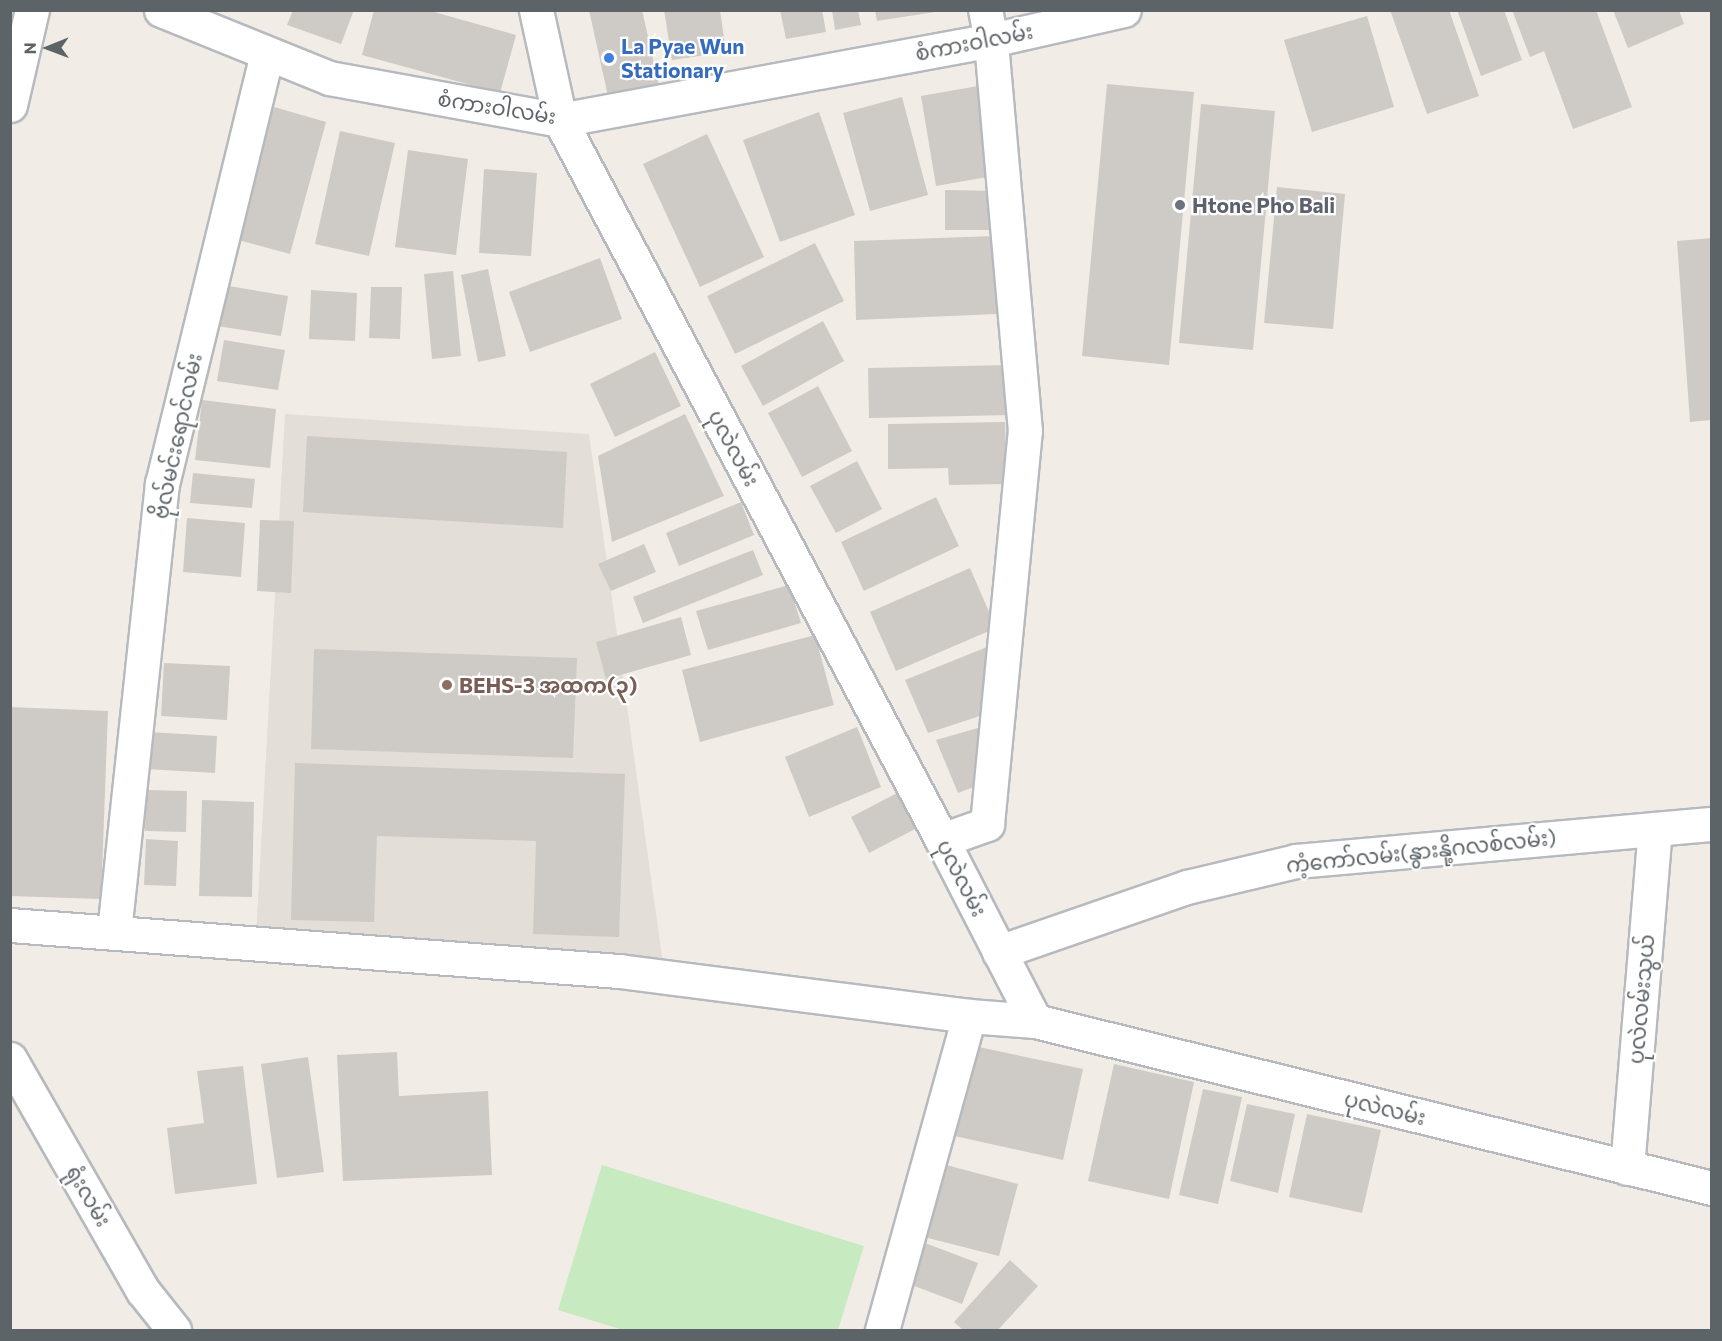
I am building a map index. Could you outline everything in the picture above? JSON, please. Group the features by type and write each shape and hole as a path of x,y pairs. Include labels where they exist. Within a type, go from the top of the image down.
{"street":[{"path":"10,105 32,10"},
{"name":"စံကားဝါလမ်း","path":"161,10 329,78 560,120 988,25 1124,10"},
{"name":"ပုလဲလမ်း","path":"536,10 560,120 942,840 1035,1021 1712,1188"},
{"path":"942,840 987,824 1025,431 988,25"},
{"name":"ဗိုလ်မင်းရောင်လမ်း","path":"114,932 162,484 267,54"},
{"name":"ကံ့ကော်လမ်း(နွားနို့ဂလစ်လမ်း)","path":"999,952 1187,887 1296,861 1712,824"},
{"name":"ပုလဲလမ်းသွယ်","path":"1627,1168 1655,830"},
{"path":"10,925 619,971 969,1016 1035,1021"},
{"path":"888,1327 969,1016"},
{"name":"ရုံးလမ်း","path":"10,1059 144,1291 174,1330"}],"shaded area":[{"name":"BEHS-3 အထက(၃)","path":"285,414 589,434 663,964 256,936"}],"green space":[{"path":"602,1165 864,1246 838,1330 623,1330 558,1310"}],"building":[{"path":"293,10 354,10 341,44 287,25"},
{"path":"374,10 427,10 516,35 500,93 362,55"},
{"path":"589,10 642,10 660,90 609,101"},
{"path":"664,10 720,10 726,52 672,60"},
{"path":"780,10 822,10 826,32 786,39"},
{"path":"832,10 858,10 861,25 835,30"},
{"path":"875,10 935,10 935,12 877,21"},
{"path":"1390,10 1449,10 1479,96 1427,114"},
{"path":"1457,10 1504,10 1522,60 1481,76"},
{"path":"1512,10 1596,10 1632,107 1573,129 1544,51 1530,57"},
{"path":"1613,10 1679,10 1684,24 1628,48"},
{"path":"1367,16 1394,107 1312,132 1284,40"},
{"path":"1107,84 1194,92 1169,365 1082,356"},
{"path":"978,86 993,176 936,186 921,96"},
{"path":"902,97 928,195 870,211 843,113"},
{"path":"1201,104 1275,111 1253,350 1179,343"},
{"path":"274,107 326,122 290,254 238,240"},
{"path":"819,112 855,215 780,242 743,140"},
{"path":"340,131 395,143 369,256 315,244"},
{"path":"707,134 764,257 700,287 643,164"},
{"path":"408,150 468,159 456,255 395,247"},
{"path":"484,169 537,173 531,256 479,253"},
{"path":"1277,187 1345,194 1333,329 1264,323"},
{"path":"945,190 999,191 999,230 945,230"},
{"path":"994,236 997,314 856,320 854,241"},
{"path":"1712,238 1712,420 1690,422 1677,241"},
{"path":"815,243 844,301 735,354 707,296"},
{"path":"600,258 622,319 530,352 509,292"},
{"path":"488,269 506,356 478,362 461,275"},
{"path":"453,271 461,356 432,359 424,274"},
{"path":"223,285 288,296 281,336 217,326"},
{"path":"371,287 402,287 400,339 369,338"},
{"path":"311,290 357,293 355,341 309,339"},
{"path":"823,321 844,361 763,406 741,366"},
{"path":"224,340 285,350 278,390 217,381"},
{"path":"655,352 681,406 615,437 590,384"},
{"path":"1010,365 1011,415 869,418 868,368"},
{"path":"818,386 852,451 802,477 768,413"},
{"path":"202,400 276,409 270,468 195,460"},
{"path":"685,414 724,496 612,542 598,456"},
{"path":"1005,422 1007,484 949,485 948,468 888,469 888,424"},
{"path":"307,436 567,452 563,528 303,512"},
{"path":"857,461 882,509 836,533 810,486"},
{"path":"193,473 255,479 252,508 190,503"},
{"path":"936,497 959,546 864,591 841,542"},
{"path":"741,502 754,535 679,566 666,533"},
{"path":"187,518 245,523 241,577 183,572"},
{"path":"260,520 294,521 291,593 257,591"},
{"path":"644,544 656,572 611,591 598,564"},
{"path":"753,550 763,575 643,623 633,597"},
{"path":"970,568 996,628 896,671 870,612"},
{"path":"789,585 801,623 708,650 696,611"},
{"path":"681,617 691,655 606,679 596,642"},
{"path":"815,635 834,705 700,742 682,670"},
{"path":"992,645 986,714 928,733 905,680"},
{"path":"314,649 577,658 573,758 311,749"},
{"path":"164,663 230,666 227,720 161,716"},
{"path":"10,707 108,711 101,899 10,896"},
{"path":"985,726 982,784 958,793 936,740"},
{"path":"857,727 881,787 809,817 785,757"},
{"path":"148,732 217,736 215,773 146,769"},
{"path":"295,763 625,774 619,937 533,934 536,841 377,836 374,922 291,920"},
{"path":"146,790 187,791 186,832 145,831"},
{"path":"901,791 919,827 869,853 851,817"},
{"path":"202,800 254,802 252,897 199,896"},
{"path":"146,839 178,841 176,886 144,885"},
{"path":"969,1045 1083,1069 1063,1160 950,1135"},
{"path":"397,1052 399,1096 488,1091 492,1175 343,1181 337,1055"},
{"path":"308,1057 324,1172 277,1178 261,1064"},
{"path":"1114,1064 1194,1082 1169,1199 1088,1181"},
{"path":"243,1066 257,1184 175,1194 167,1128 204,1123 197,1071"},
{"path":"1203,1089 1242,1097 1218,1204 1179,1195"},
{"path":"1247,1104 1295,1114 1278,1193 1230,1181"},
{"path":"1307,1114 1381,1130 1362,1213 1289,1197"},
{"path":"935,1162 1018,1184 999,1256 916,1235"},
{"path":"925,1243 978,1263 962,1304 909,1284"},
{"path":"1010,1260 1038,1286 998,1330 963,1330 954,1322"}],"place":[{"name":"La Pyae Wun Stationary","path":"609,58"},
{"name":"Htone Pho Bali","path":"1180,205"},
{"name":"BEHS-3 အထက(၃)","path":"447,685"}]}
